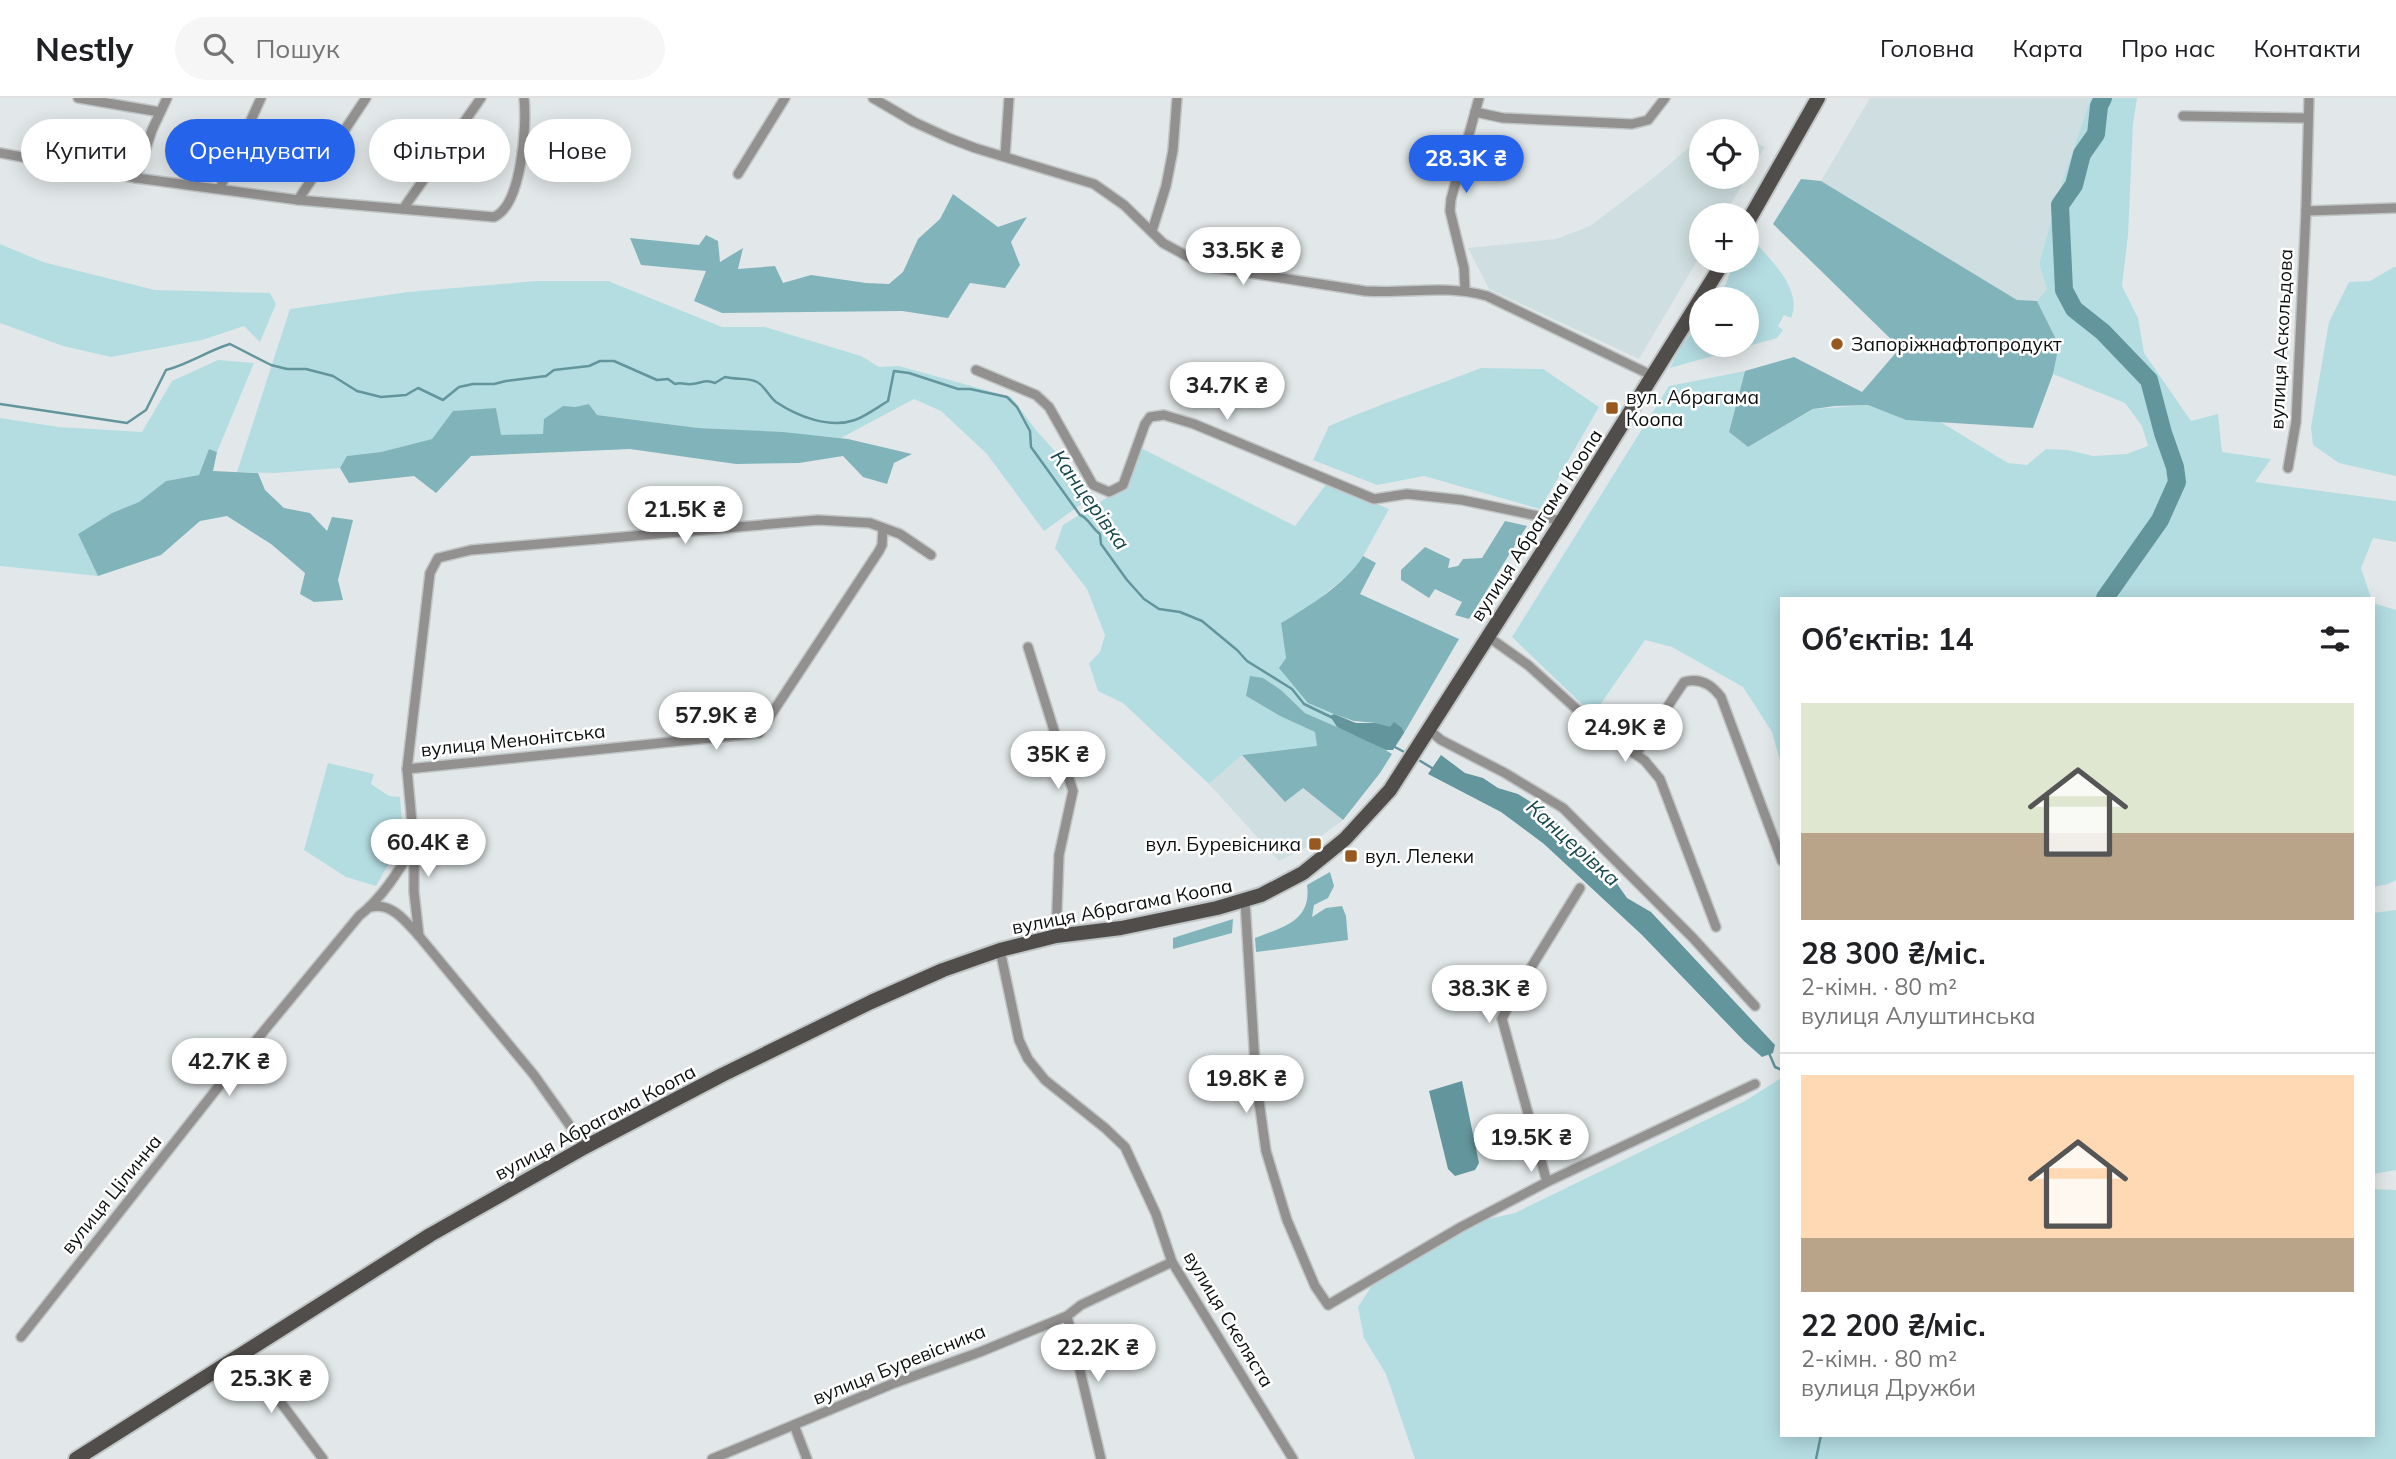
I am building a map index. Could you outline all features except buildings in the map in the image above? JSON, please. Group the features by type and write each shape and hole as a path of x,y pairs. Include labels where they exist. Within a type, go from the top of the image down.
{"main road":[{"path":"1758,203 1818,98"},
{"name":"вулиця Абрагама Коопа","path":"76,1459 430,1235 585,1147 722,1075 871,1002 1000,950 1056,936 1121,928 1245,901 1303,873 1345,839 1390,790 1717,273"}],"street":[{"path":"78,98 160,112"},
{"path":"151,133 167,98"},
{"path":"220,188 261,98"},
{"path":"298,200 366,98"},
{"path":"403,209 481,98"},
{"path":"151,180 298,200 498,216 508,202 519,173 526,111 524,98"},
{"path":"738,174 785,98"},
{"path":"873,98 928,129 975,148 1094,184 1177,252 1211,267 1388,293 1420,289 1465,290 1487,296 1653,376"},
{"path":"1005,156 1009,98"},
{"path":"1152,232 1166,186 1173,150 1177,98"},
{"path":"1465,290 1462,261 1450,211 1479,98"},
{"path":"1475,112 1503,118 1632,124 1648,120 1665,98"},
{"name":"вулиця Аскольдова","path":"2288,468 2296,422 2309,98"},
{"path":"2183,116 2308,118"},
{"path":"0,153 21,157"},
{"path":"2306,211 2396,208"},
{"path":"976,370 1036,395 1049,407 1093,485 1109,492 1123,485 1144,424 1150,417 1164,415 1194,424 1364,497 1374,499 1407,494 1462,500 1562,521"},
{"path":"419,936 407,769 430,573 438,558 471,550 799,521 855,521 883,528 900,534 931,555"},
{"name":"вулиця Менонітська","path":"407,769 759,733 879,551 883,528"},
{"path":"1487,636 1528,665 1593,724 1636,754 1660,779 1716,927"},
{"path":"1028,647 1073,791 1059,855 1056,936"},
{"path":"1636,754 1684,682 1695,680 1709,684 1721,697 1780,856"},
{"path":"1429,730 1441,740 1505,773 1563,808 1692,937 1755,1006"},
{"name":"вулиця Цілинна","path":"21,1337 234,1067 359,916 371,907 414,845"},
{"path":"1547,1182 1502,1019 1580,888"},
{"path":"1245,901 1256,1080 1266,1152 1287,1220 1315,1286 1328,1305 1461,1227 1547,1182 1755,1083"},
{"path":"371,907 384,907 401,916 419,936 534,1075 585,1147"},
{"name":"вулиця Скеляста","path":"1000,950 1019,1040 1028,1059 1045,1080 1125,1147 1156,1214 1172,1262 1293,1459"},
{"name":"вулиця Буревісника","path":"712,1459 892,1384 1067,1316 1081,1305 1172,1262"},
{"path":"1067,1316 1101,1459"},
{"path":"244,1353 323,1459"},
{"path":"794,1425 807,1459"}],"shaded area":[{"path":"1870,98 2091,98 2062,182 2039,264 2047,289 2037,301 2017,300 1821,181"},
{"path":"2091,98 2137,98 2122,286 2138,318 2144,353 2191,421 2218,414 2222,452 2271,459 2255,482 2396,501 2396,542 2373,538 2361,568 2371,597 1780,597 1780,761 1772,732 1743,687 1672,647 1645,640 1593,715 1512,637 1669,386 1745,371 1729,432 1748,447 1814,409 1868,405 1906,420 1939,421 2008,463 2027,465 2046,449 2068,450 2093,456 2127,454 2148,446 2142,426 2125,403 2053,374 2059,345 2037,301 2047,289 2039,264 2062,182"},
{"path":"1759,144 1765,147 1759,157"},
{"path":"1689,147 1689,189 1740,189 1731,203 1689,203 1690,273 1639,359 1489,289 1468,248 1556,239 1590,226"},
{"path":"1801,179 1821,181 2017,300 2037,301 2059,345 2053,374 2033,428 1906,420 1868,405 1813,409 1748,447 1729,432 1745,371 1794,357 1862,392 1900,348 1773,224"},
{"path":"953,194 998,227 1027,217 1011,242 1020,265 1005,288 970,283 948,318 902,311 722,313 694,301 706,271 641,265 630,238 699,245 706,235 718,241 720,262 743,248 738,269 775,266 783,283 811,275 889,284 903,272 918,239 940,219"},
{"path":"0,244 43,262 155,290 270,293 276,304 260,342 244,326 202,340 111,357 63,346 0,323"},
{"path":"1759,246 1782,274 1792,295 1794,307 1791,318 1784,315 1778,326 1783,330 1777,338 1759,343 1759,287 1724,287 1730,273 1759,273"},
{"path":"2394,267 2396,476 2339,463 2313,445 2311,427 2329,322 2349,282 2370,281"},
{"path":"536,281 608,281 722,327 765,327 861,356 879,367 899,366 1011,397 1036,430 1094,495 1044,531 987,454 941,411 914,399 841,438 698,428 597,415 589,404 575,407 543,434 500,436 496,408 453,412 432,439 381,452 348,456 340,468 275,473 237,472 290,309 408,292"},
{"path":"1689,336 1689,357 1709,357 1670,368 1680,347"},
{"path":"218,360 254,363 217,452 209,450 199,475 166,481 139,502 112,513 78,534 98,576 0,566 0,418 59,427 142,432 172,381"},
{"path":"1481,368 1543,369 1599,407 1540,509 1424,476 1377,485 1313,460 1329,426"},
{"path":"589,404 597,415 698,428 783,432 848,439 912,454 894,463 887,484 863,477 843,456 799,463 736,464 630,449 471,456 436,493 414,476 349,483 340,468 347,456 381,452 432,439 453,411 496,408 501,435 543,434 544,419 563,406"},
{"path":"1141,448 1295,526 1327,483 1389,509 1356,569 1306,609 1281,623 1286,658 1280,668 1308,703 1334,714 1330,716 1337,727 1305,713 1281,690 1246,696 1280,716 1316,732 1317,747 1242,755 1209,784 1123,703 1098,691 1089,663 1100,652 1105,635 1087,589 1055,548 1063,525 1127,485"},
{"path":"209,449 217,452 213,471 258,473 265,490 284,508 310,513 327,531 332,517 353,520 338,580 343,600 314,602 300,594 305,573 271,544 227,516 200,521 161,555 98,576 78,534 112,513 139,502 166,481 199,475"},
{"path":"1505,521 1527,526 1469,619 1455,615 1462,602 1435,589 1429,598 1401,580 1401,570 1425,547 1450,559 1448,568 1458,566 1463,559 1482,558"},
{"path":"1363,556 1376,563 1360,594 1459,639 1404,733 1376,723 1354,721 1308,703 1279,668 1286,658 1281,623 1337,585"},
{"path":"2375,604 2396,610 2396,880 2375,887"},
{"path":"1250,676 1263,678 1281,690 1305,713 1376,744 1392,754 1343,820 1303,788 1285,802 1242,755 1317,746 1315,732 1246,696"},
{"path":"1242,755 1285,802 1302,788 1343,820 1305,848 1279,861 1209,784"},
{"path":"328,763 374,774 371,784 389,796 400,797 403,838 376,886 346,877 304,850"},
{"path":"1330,872 1334,886 1328,898 1314,905 1312,917 1326,908 1342,906 1346,916 1348,940 1256,952 1255,938 1285,926 1300,915 1305,907 1307,885"},
{"path":"2396,910 2396,1170 2375,1174 2375,913"},
{"path":"1233,919 1232,933 1173,949 1173,938"},
{"path":"1780,1079 1780,1437 2375,1437 2375,1189 2396,1190 2396,1459 1415,1459 1386,1374 1364,1338 1358,1307 1378,1276 1484,1220 1515,1213 1745,1101"}],"water":[{"path":"1334,714 1356,723 1376,723 1390,727 1394,722 1404,733 1393,750 1386,750 1337,727 1330,716"},
{"path":"1441,755 1465,773 1518,794 1539,807 1603,864 1627,898 1651,912 1775,1045 1773,1053 1762,1057 1744,1041 1642,935 1544,844 1501,812 1428,774"},
{"path":"1462,1081 1479,1163 1475,1170 1455,1176 1448,1169 1429,1091"}],"waterway":[{"path":"2103,98 2099,106 2096,134 2082,154 2074,185 2060,205 2064,290 2074,309 2103,332 2149,380 2177,482 2160,520 2106,597"},
{"name":"Канцерівка","path":"0,404 127,423 146,410 166,370 230,344 271,365 287,369 306,369 333,376 357,391 381,397 406,395 418,388 443,400 459,387 546,376 554,370 614,361 657,380 668,379 675,384 706,381 715,383 725,377 754,380 784,407 814,420 835,423 855,420 888,401 894,371 909,373 958,389 1007,397 1017,407 1030,431 1031,447 1080,515 1100,534 1101,544 1144,599 1159,609 1180,612 1202,621 1247,661 1292,689 1304,704 1333,718"},
{"name":"Канцерівка","path":"1393,746 1408,754"},
{"name":"Канцерівка","path":"1417,759 1432,768"},
{"name":"Канцерівка","path":"1769,1053 1775,1067 1780,1069"},
{"path":"1816,1459 1821,1437"}],"place":[{"name":"Запоріжнафтопродукт","path":"1837,344"},
{"name":"вул. Абрагама Коопа","path":"1612,408"},
{"name":"вул. Буревісника","path":"1315,844"},
{"name":"вул. Лелеки","path":"1351,856"}]}
